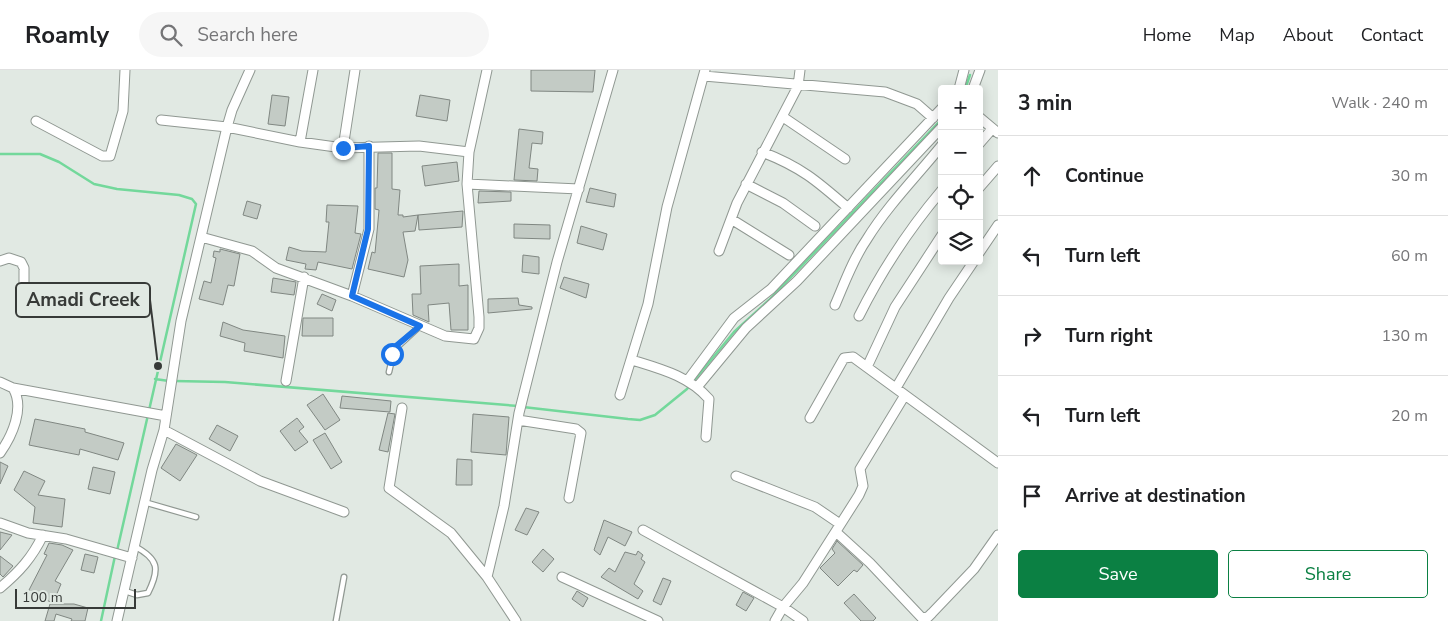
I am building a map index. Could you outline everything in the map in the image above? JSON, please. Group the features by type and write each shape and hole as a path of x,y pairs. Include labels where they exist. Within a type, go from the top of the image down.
{"street":[{"path":"36,121 102,156 110,156 123,111 125,70"},
{"path":"118,621 125,591 127,557 134,546 164,430 163,415 172,386 181,321 227,127 232,110 250,70"},
{"path":"300,142 313,70"},
{"path":"343,148 355,70"},
{"path":"201,238 252,250 276,268 352,296 420,326 456,338 472,340 477,334 479,317 467,184 469,152 487,70"},
{"path":"487,577 504,506 518,416 557,262 613,70"},
{"path":"719,251 746,184 798,86 800,70"},
{"path":"960,85 964,70"},
{"path":"974,85 980,70"},
{"path":"620,395 650,296 667,207 704,73 798,86 886,92 917,104 933,118"},
{"path":"688,380 734,318 771,289 938,112"},
{"path":"783,117 844,159"},
{"path":"161,120 227,127 300,142 343,148 419,146 469,152"},
{"path":"983,120 995,131 983,141"},
{"path":"698,386 746,328 797,281 939,130"},
{"path":"352,296 368,229 369,146"},
{"path":"835,305 852,264 866,239 884,214 938,150"},
{"path":"762,152 790,163 809,174 848,208"},
{"path":"983,183 998,166"},
{"path":"467,184 579,189"},
{"path":"746,184 783,203 815,226"},
{"path":"859,316 887,264 911,226 938,195"},
{"path":"731,219 789,255"},
{"path":"983,247 998,225"},
{"path":"867,367 895,306 938,241"},
{"path":"0,261 9,258 21,262 24,268 24,283"},
{"path":"896,388 949,298 971,265"},
{"path":"286,380 304,277"},
{"path":"810,418 844,358 853,357 998,463"},
{"path":"632,360 688,380 698,386 709,399 706,437"},
{"path":"0,382 13,388 163,415"},
{"path":"0,453 10,436 16,416 18,405 13,388"},
{"path":"775,621 783,607 803,583 863,486 860,469 905,395"},
{"path":"402,408 389,488 451,533 487,577 516,621"},
{"path":"518,416 576,430 581,433 569,498"},
{"path":"164,430 260,481 344,512"},
{"path":"736,476 815,507 838,528 922,618 928,617 974,569 998,534"},
{"path":"0,523 43,536 66,539 127,557"},
{"path":"643,530 783,607 803,621"},
{"path":"0,588 22,569 35,552 43,536"},
{"path":"562,577 658,621"}],"lane":[{"path":"389,372 394,350 420,326"},
{"path":"144,502 196,517"},
{"path":"125,591 137,595 148,593 155,580 157,568 153,559 146,552 134,546"},
{"path":"336,621 344,577"}],"building":[{"path":"531,70 595,70 593,92 531,91"},
{"path":"272,95 289,97 285,126 268,124"},
{"path":"420,95 450,100 447,121 416,116"},
{"path":"519,129 543,132 542,144 532,143 529,168 538,169 537,181 514,180"},
{"path":"378,153 392,153 392,189 400,190 398,215 403,215 403,217 418,215 415,231 403,232 408,260 404,277 368,269 372,252 375,253 379,210 375,209"},
{"path":"457,162 459,181 425,186 422,166"},
{"path":"590,188 616,194 614,207 586,202"},
{"path":"479,191 511,192 511,201 478,203"},
{"path":"247,201 261,205 257,219 243,215"},
{"path":"327,205 358,206 355,233 361,234 352,269 318,262 316,270 305,269 306,264 286,260 289,247 302,251 326,252 329,222 326,222"},
{"path":"463,211 462,227 419,230 418,215"},
{"path":"514,224 550,225 550,239 514,238"},
{"path":"581,226 607,234 603,250 577,243"},
{"path":"220,249 240,254 234,286 228,285 223,305 199,299 204,281 211,283 216,258 213,257 214,251 220,252"},
{"path":"523,255 539,257 539,274 522,272"},
{"path":"459,264 459,286 468,285 468,330 451,330 449,303 428,305 429,322 413,315 412,294 421,294 420,266"},
{"path":"564,277 589,284 586,298 560,288"},
{"path":"273,278 296,282 294,295 271,292"},
{"path":"322,294 336,300 332,311 317,304"},
{"path":"518,298 519,305 532,307 532,309 488,313 488,299"},
{"path":"303,318 333,318 333,336 302,336"},
{"path":"223,322 243,330 285,336 283,358 244,351 245,343 220,336"},
{"path":"323,394 340,420 325,430 307,405"},
{"path":"342,396 391,401 390,412 340,408"},
{"path":"388,413 395,414 388,452 379,450"},
{"path":"473,414 509,417 506,455 471,452"},
{"path":"297,418 304,427 299,431 308,442 295,451 280,431"},
{"path":"35,419 85,429 85,432 124,443 118,460 80,449 79,455 29,445"},
{"path":"217,425 238,436 230,451 209,439"},
{"path":"325,433 342,462 331,469 313,440"},
{"path":"176,444 197,455 180,481 161,468"},
{"path":"457,459 472,460 472,485 456,485"},
{"path":"0,462 8,466 0,484"},
{"path":"93,467 115,472 110,494 88,489"},
{"path":"24,471 45,481 38,495 65,499 62,527 33,523 35,507 14,490"},
{"path":"526,508 539,512 527,535 515,530"},
{"path":"604,520 632,532 625,546 608,537 600,555 594,550"},
{"path":"0,532 12,535 0,550"},
{"path":"837,541 863,565 857,572 854,570 838,586 820,568 835,553 832,549"},
{"path":"49,543 62,545 73,550 55,581 61,584 53,603 28,592 47,555 44,554"},
{"path":"543,549 554,559 543,572 532,562"},
{"path":"638,551 643,555 641,559 645,562 634,584 643,591 638,599 601,577 609,568 615,572 625,552 636,555"},
{"path":"85,554 98,557 94,573 81,570"},
{"path":"0,556 13,566 3,577 0,574"},
{"path":"663,578 671,581 661,605 653,601"},
{"path":"577,591 588,598 583,607 572,599"},
{"path":"743,592 754,598 746,611 736,605"},
{"path":"854,594 876,618 873,621 861,621 844,603"},
{"path":"50,604 74,604 88,608 85,621 71,621 72,619 56,614 54,621 45,621"}],"waterway":[{"path":"966,85 970,75"},
{"path":"523,407 640,420 655,415 687,389 734,332 769,300 938,123"},
{"path":"0,154 40,154 59,162 94,184 117,189 179,195 192,199 196,204 117,551"},
{"path":"155,379 169,381"},
{"path":"174,381 225,382 518,406"},
{"path":"101,621 115,556"}],"place":[{"name":"Amadi Creek","path":"158,366"}],"route":[{"path":"343,148 369,146 370,207 368,229 352,296 420,326 396,346 392,354"}]}
